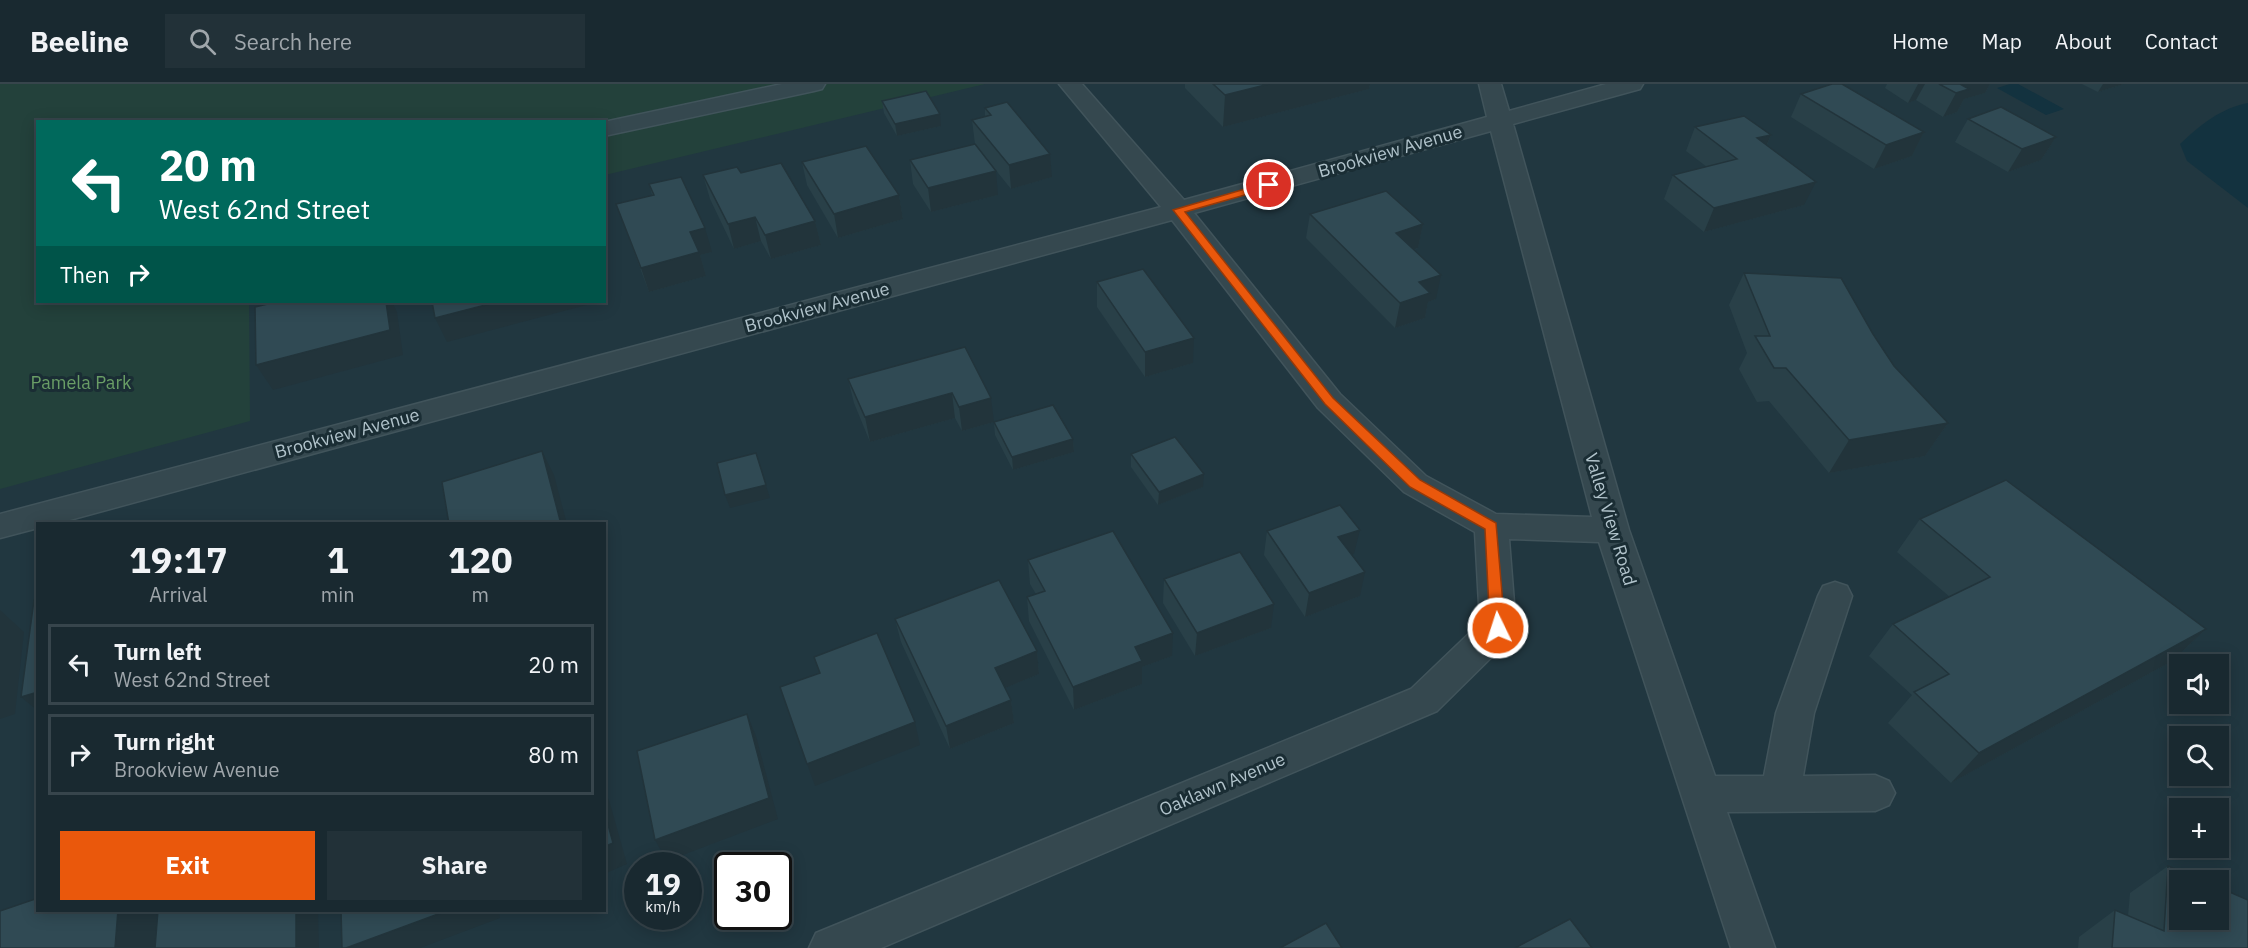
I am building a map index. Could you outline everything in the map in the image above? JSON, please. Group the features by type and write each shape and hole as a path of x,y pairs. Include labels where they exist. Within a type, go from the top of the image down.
{"street":[{"path":"606,129 813,84"},
{"path":"1071,84 1178,210 1329,401 1415,484 1491,526 1612,530"},
{"name":"Valley View Road","path":"1490,84 1612,530 1753,948"},
{"name":"Brookview Avenue","path":"0,525 1178,210 1632,84"},
{"name":"Oaklawn Avenue","path":"831,948 1424,699 1498,628 1491,526"},
{"path":"1780,794 1795,713 1835,596"},
{"path":"1701,794 1875,793"}],"green space":[{"name":"Pamela Park","path":"0,84 985,84 606,175 606,120 36,120 36,303 249,303 250,421 0,489"}],"water":[{"path":"2018,84 2064,109 2046,115 1997,88"},
{"path":"2248,103 2248,208 2187,161 2180,144 2211,118 2238,105"}],"building":[{"path":"1213,84 1269,84 1225,95"},
{"path":"1832,84 1842,84 1924,132 1886,145 1801,94"},
{"path":"1939,84 1960,84 1969,89 1956,93"},
{"path":"926,91 940,114 895,124 882,101"},
{"path":"1007,102 1050,154 1009,165 972,120 991,115 985,108"},
{"path":"2001,107 2056,137 2022,149 1968,119"},
{"path":"1744,116 1771,135 1757,138 1816,182 1714,208 1673,175 1737,159 1695,127"},
{"path":"975,144 996,171 928,188 910,160"},
{"path":"866,146 899,195 834,214 802,162"},
{"path":"781,163 815,221 765,235 755,217 728,224 703,175 737,167 741,173"},
{"path":"681,177 705,228 690,232 699,252 641,268 616,204 654,195 649,184"},
{"path":"1386,191 1423,224 1396,233 1441,275 1419,282 1430,293 1400,303 1310,214"},
{"path":"1143,269 1194,338 1145,352 1097,282"},
{"path":"1744,273 1841,278 1894,366 1948,423 1849,440 1786,368 1774,368 1755,336 1770,336"},
{"path":"272,303 386,303 390,330 256,365 255,307"},
{"path":"432,303 493,303 435,318"},
{"path":"965,347 991,398 959,407 952,393 865,417 848,379"},
{"path":"1053,405 1073,439 1012,457 994,422"},
{"path":"1175,437 1204,474 1159,492 1131,454"},
{"path":"542,451 560,522 449,522 442,482"},
{"path":"756,453 766,485 725,495 717,463"},
{"path":"2006,480 2206,629 1979,753 1914,692 1949,674 1893,624 1990,577 1920,519"},
{"path":"1340,505 1360,530 1338,537 1365,572 1309,593 1267,531"},
{"path":"1113,531 1173,633 1135,647 1142,661 1073,687 1027,597 1045,591 1028,560"},
{"path":"1240,552 1274,604 1197,633 1164,579"},
{"path":"999,580 1037,651 995,668 1011,700 946,726 895,619"},
{"path":"34,600 36,600 36,693 21,697"},
{"path":"877,633 915,722 807,764 780,687 820,673 814,657"},
{"path":"747,714 769,798 655,840 637,751"},
{"path":"606,817 613,843 606,846"},
{"path":"2168,866 2178,870 2169,870 2169,930 2229,930 2229,892 2248,900 2248,948 2112,948 2115,910 2164,931"},
{"path":"36,899 36,912 118,912 115,948 0,948 0,911"},
{"path":"158,912 296,912 296,948 155,948"},
{"path":"341,912 444,912 346,948 342,948"},
{"path":"1570,919 1592,948 1515,948"},
{"path":"1326,923 1342,948 1280,948"}],"route":[{"path":"1269,185 1178,210 1329,401 1415,484 1491,526 1498,628"}]}
